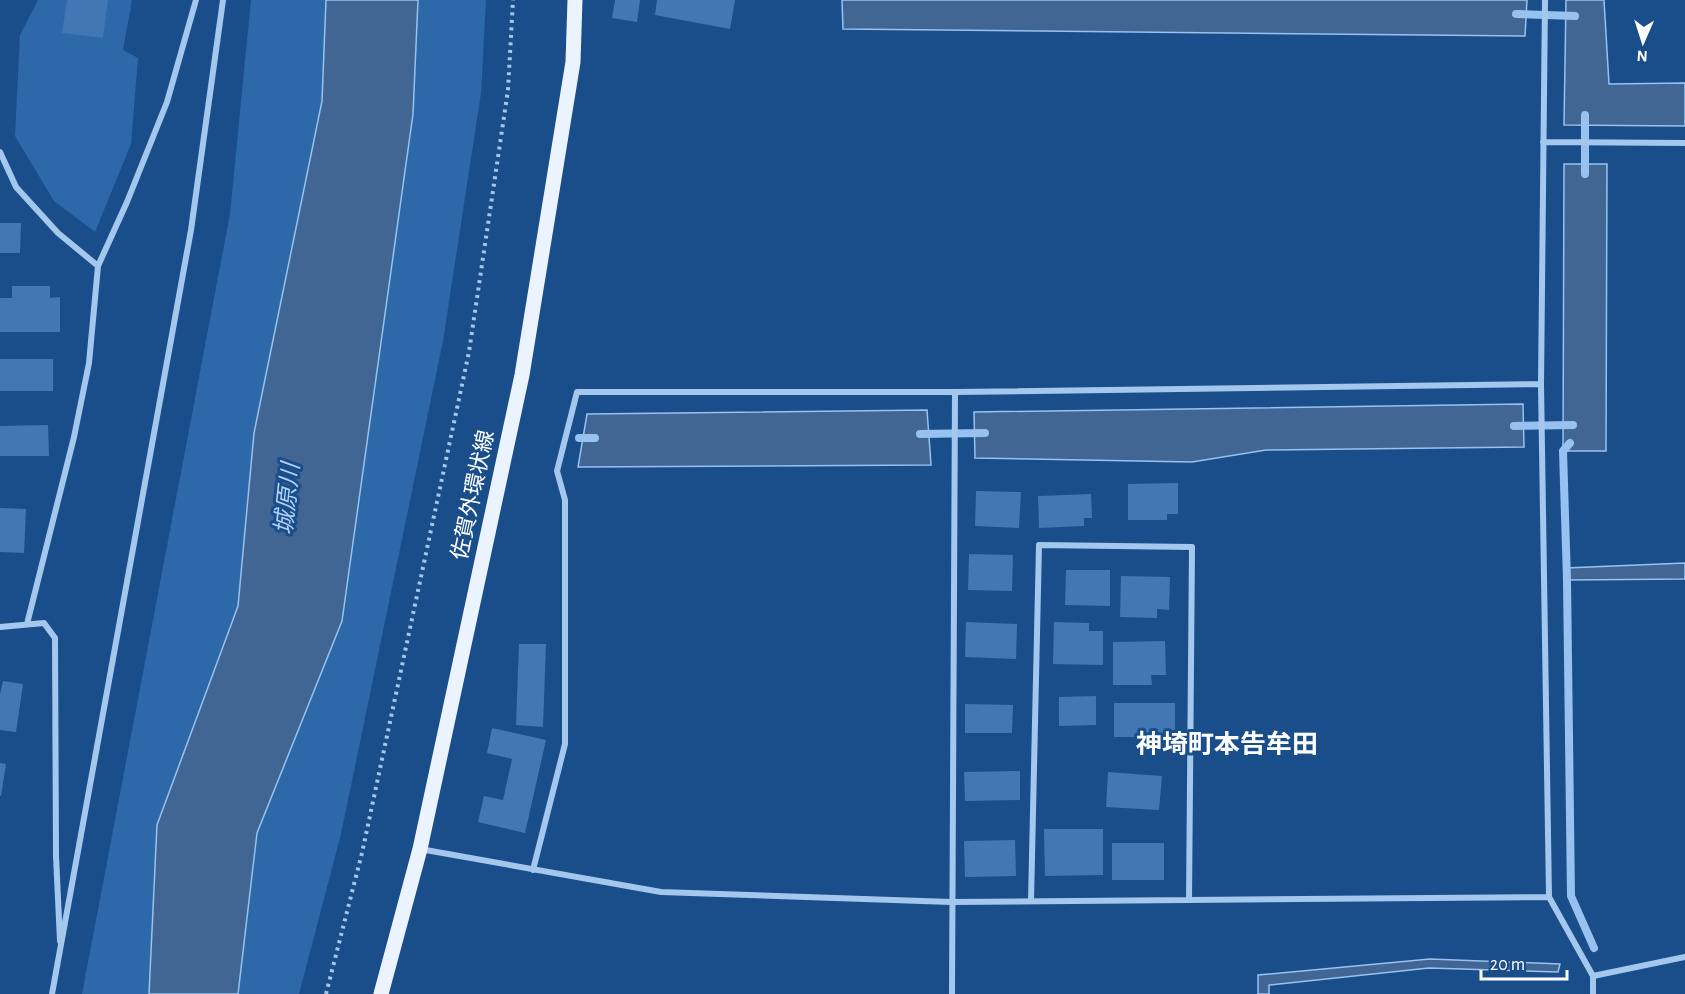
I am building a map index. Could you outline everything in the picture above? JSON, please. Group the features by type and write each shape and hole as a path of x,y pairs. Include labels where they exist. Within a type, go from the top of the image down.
{"main road":[{"name":"佐賀外環状線","path":"381,994 420,849 522,375 573,62 575,0"}],"street":[{"path":"27,624 74,437 89,363 98,266 127,202 167,102 196,0"},
{"path":"52,994 191,230 223,0"},
{"path":"1545,2 1541,435 1549,897 1593,976 1593,994"},
{"path":"1544,142 1685,143"},
{"path":"0,152 16,187 58,233 98,266"},
{"path":"533,870 565,744 565,500 557,471 577,392 955,392 1541,384"},
{"path":"952,994 955,392"},
{"path":"1031,901 1039,545 1192,547 1189,900"},
{"path":"0,627 44,623 55,638 56,856 61,954"},
{"path":"420,849 661,892 951,902 1549,897"},
{"path":"1593,976 1685,957"}],"path":[{"path":"326,994 362,853 470,352 508,90 513,0"}],"shaded area":[{"path":"38,0 132,0 123,50 138,58 131,144 95,232 54,201 15,136 20,35"},
{"path":"251,0 326,0 322,101 254,433 238,606 157,825 149,994 82,994 230,214"},
{"path":"418,0 486,0 481,93 443,341 341,834 299,994 238,994 257,833 342,621 413,114"}],"water":[{"name":"城原川","path":"326,0 418,0 413,114 342,621 257,833 238,994 149,994 157,825 238,606 254,433 322,101"},
{"path":"842,0 1527,0 1525,36 843,29"},
{"path":"1566,0 1604,0 1609,84 1685,83 1685,126 1564,125"},
{"path":"1564,164 1607,164 1606,451 1563,451"},
{"path":"1523,404 1524,447 1266,450 1192,462 975,458 974,412"},
{"path":"927,410 931,465 578,467 587,414"},
{"path":"1685,563 1685,579 1567,580 1566,568"},
{"path":"1430,959 1560,964 1558,972 1429,968 1269,985 1269,994 1258,994 1258,975"}],"building":[{"path":"67,0 108,0 103,38 62,33"},
{"path":"615,0 640,0 637,22 612,18"},
{"path":"657,0 735,0 730,29 655,15"},
{"path":"0,223 21,223 20,253 0,253"},
{"path":"12,286 50,286 50,298 60,297 60,332 0,332 0,298 12,298"},
{"path":"0,359 53,359 53,391 0,391"},
{"path":"48,425 49,456 0,456 0,426"},
{"path":"1178,483 1178,514 1167,514 1167,520 1128,520 1128,484"},
{"path":"976,491 1021,492 1019,528 975,526"},
{"path":"1091,494 1092,518 1084,518 1084,526 1039,528 1038,496"},
{"path":"0,508 26,509 24,553 0,552"},
{"path":"969,554 1013,555 1012,591 968,590"},
{"path":"1066,570 1110,570 1110,606 1065,605"},
{"path":"1121,576 1170,577 1169,610 1157,609 1157,618 1120,617"},
{"path":"966,622 1017,624 1016,659 965,657"},
{"path":"1054,622 1089,623 1089,631 1103,631 1103,665 1053,664"},
{"path":"1165,641 1166,675 1151,675 1152,685 1113,685 1113,642"},
{"path":"519,644 546,644 543,727 516,725"},
{"path":"3,681 23,684 16,732 0,730 0,694"},
{"path":"1096,696 1096,725 1059,726 1059,697"},
{"path":"1114,703 1175,703 1175,737 1114,737"},
{"path":"965,704 1013,705 1012,733 965,733"},
{"path":"492,728 546,740 525,833 478,822 484,796 503,800 512,759 487,753"},
{"path":"0,763 6,764 1,796 0,796"},
{"path":"1020,771 1020,800 965,801 964,772"},
{"path":"1108,772 1162,776 1159,810 1106,807"},
{"path":"1044,829 1103,829 1103,875 1045,876"},
{"path":"1015,840 1016,876 965,877 964,841"},
{"path":"1112,843 1164,843 1164,880 1112,880"}],"waterway":[{"path":"1516,14 1575,16"},
{"path":"1585,115 1585,174"},
{"path":"1514,426 1573,425"},
{"path":"920,434 985,433"},
{"path":"579,438 595,438"},
{"path":"1570,443 1563,451 1571,896 1594,948"}],"district":[{"name":"神埼町本告牟田","path":"1227,745"}]}
